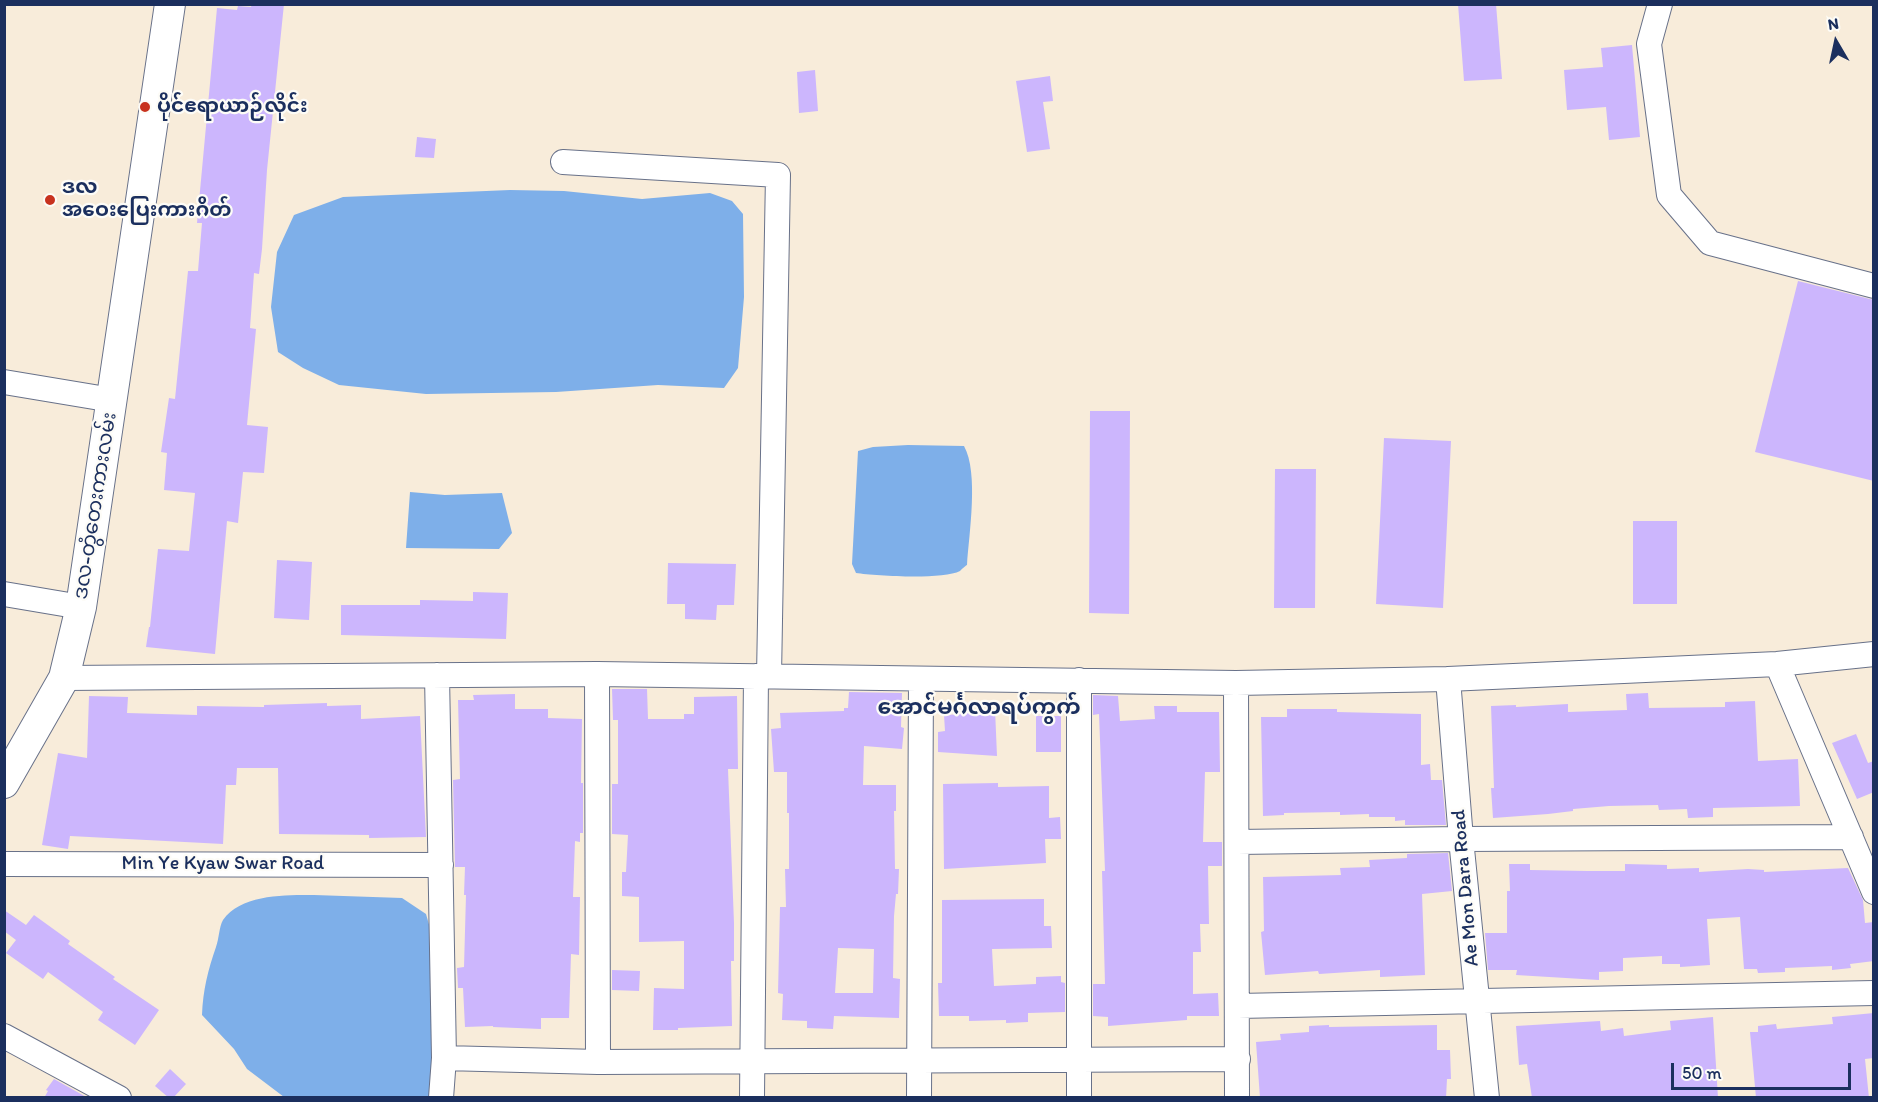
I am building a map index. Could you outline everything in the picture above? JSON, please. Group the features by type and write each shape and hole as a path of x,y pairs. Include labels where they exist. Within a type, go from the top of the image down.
{"main road":[{"name":"ဒလ-တွံတေးကားလမ်း","path":"4,783 64,678 81,607 170,4"}],"street":[{"path":"1660,4 1649,44 1669,195 1710,243 1874,285"},
{"path":"563,162 778,175 762,676 752,1098"},
{"path":"4,382 112,400"},
{"path":"4,594 81,607"},
{"path":"64,678 597,674 1236,683 1448,679 1777,664 1874,654"},
{"path":"1777,664 1874,891"},
{"path":"597,674 598,1062"},
{"path":"436,675 444,1058 441,1098"},
{"path":"919,1098 921,679"},
{"name":"Ae Mon Dara Road","path":"1448,679 1476,1000 1487,1098"},
{"path":"1079,680 1079,1098"},
{"path":"1236,683 1237,1098"},
{"path":"1237,842 1461,838 1851,837"},
{"name":"Min Ye Kyaw Swar Road","path":"4,864 441,865"},
{"path":"1238,1006 1874,993"},
{"path":"7,1042 119,1098"},
{"path":"444,1058 598,1062 1238,1059"}],"water":[{"path":"510,190 564,191 642,199 710,193 732,201 743,214 744,297 738,368 724,388 658,385 556,392 426,394 339,385 303,368 278,352 271,307 277,252 294,215 343,197"},
{"path":"964,446 969,458 972,487 967,565 960,571 939,576 856,573 852,564 858,451 873,447"},
{"path":"410,492 445,495 502,493 512,533 499,549 406,548"},
{"path":"314,895 402,898 426,914 432,935 434,989 430,1097 284,1097 247,1069 234,1049 202,1015 206,980 221,926 231,911 241,905 265,898"}],"building":[{"path":"252,4 284,4 267,170 262,249 259,274 254,273 250,328 256,329 247,425 268,427 264,473 243,472 238,523 227,521 215,654 146,647 158,549 189,551 195,493 164,490 167,453 161,452 169,398 175,399 188,271 198,271 202,223 197,223 217,8 237,10 238,6 251,7"},
{"path":"1458,4 1496,4 1502,79 1464,81"},
{"path":"1632,45 1640,137 1609,140 1606,107 1567,110 1564,70 1603,67 1601,48"},
{"path":"815,70 818,111 799,113 797,72"},
{"path":"1050,76 1053,101 1043,102 1050,149 1027,152 1016,81"},
{"path":"417,137 436,139 434,158 415,157"},
{"path":"1798,281 1874,300 1874,481 1755,452"},
{"path":"1090,411 1130,411 1129,614 1089,613"},
{"path":"1384,438 1451,441 1443,608 1376,604"},
{"path":"1275,469 1316,469 1315,608 1274,608"},
{"path":"1633,521 1677,521 1677,604 1633,604"},
{"path":"277,560 312,562 309,620 274,618"},
{"path":"668,563 736,564 734,605 717,605 716,620 685,619 685,604 667,604"},
{"path":"473,592 508,593 506,639 341,635 341,605 420,605 420,600 473,601"},
{"path":"612,689 647,689 648,719 684,719 684,714 694,714 694,697 737,696 738,769 728,769 734,923 734,961 731,961 732,1026 653,1030 654,988 684,989 684,941 639,942 639,897 622,896 622,872 626,872 628,835 612,834 612,784 618,784 618,720 613,720"},
{"path":"849,692 902,693 901,727 904,728 902,749 864,746 863,785 896,785 895,869 899,869 894,916 893,978 900,979 899,1018 834,1016 833,1029 807,1028 807,1021 782,1020 783,994 778,993 780,907 786,907 785,869 789,869 789,813 787,813 787,772 774,772 771,729 781,728 780,713 844,711 844,708 848,708","holes":["838,948 874,949 873,993 835,993"]},
{"path":"1648,693 1649,708 1725,707 1725,702 1755,701 1758,761 1798,759 1800,806 1713,808 1713,817 1688,818 1687,809 1659,810 1658,805 1609,806 1493,818 1491,706 1568,704 1568,712 1627,710 1626,694"},
{"path":"515,694 515,709 548,709 548,718 582,719 583,833 580,833 580,842 575,841 573,897 580,897 579,955 571,954 569,1018 541,1018 541,1029 465,1027 463,988 458,988 457,968 464,967 466,895 464,895 465,867 455,867 453,780 460,779 458,700 474,700 473,695"},
{"path":"1093,695 1118,696 1120,721 1155,719 1154,706 1177,706 1177,712 1219,712 1220,772 1205,772 1203,842 1222,842 1222,866 1208,866 1209,924 1200,924 1201,952 1193,952 1193,994 1218,993 1219,1016 1187,1016 1187,1020 1108,1026 1108,1017 1093,1016 1093,984 1105,984 1102,871 1105,871 1099,714 1093,715"},
{"path":"89,696 128,697 127,713 197,715 197,706 264,707 264,705 327,703 327,706 361,705 361,719 420,716 426,837 369,838 369,835 279,834 278,768 237,768 236,785 226,785 223,844 70,836 68,849 42,845 58,753 87,758"},
{"path":"995,709 997,756 938,752 938,732 945,731 944,715 965,714 964,710"},
{"path":"1287,709 1337,709 1337,712 1421,714 1421,765 1430,764 1431,780 1442,780 1446,825 1405,825 1405,820 1395,821 1395,817 1369,817 1369,814 1340,815 1340,812 1284,813 1284,815 1263,816 1261,717 1287,717"},
{"path":"1036,716 1061,716 1061,752 1036,752"},
{"path":"1856,734 1868,763 1874,761 1874,792 1857,799 1832,743"},
{"path":"998,783 998,787 1049,786 1049,818 1060,817 1061,839 1045,839 1046,863 944,869 943,784"},
{"path":"1448,853 1452,891 1422,894 1425,975 1380,977 1380,970 1265,975 1261,932 1264,931 1263,877 1341,875 1340,868 1370,867 1369,860 1407,858 1407,854"},
{"path":"1509,864 1530,864 1530,870 1587,871 1625,871 1625,864 1667,865 1667,869 1699,868 1699,872 1848,868 1863,900 1865,923 1874,922 1874,961 1850,964 1851,968 1832,970 1832,966 1785,968 1785,972 1758,973 1757,969 1744,969 1740,917 1707,919 1710,965 1680,967 1680,964 1662,964 1662,956 1623,958 1623,971 1599,972 1599,980 1516,975 1517,970 1488,970 1485,933 1507,933"},
{"path":"1044,899 1044,926 1051,926 1052,948 992,949 994,986 1036,984 1036,977 1061,976 1061,982 1065,983 1065,1012 1028,1013 1028,1022 1006,1023 1006,1020 969,1021 969,1016 939,1016 938,983 942,983 942,900"},
{"path":"4,910 26,925 34,915 70,941 68,944 115,977 113,979 159,1010 135,1045 98,1020 103,1012 48,972 43,979 6,953 16,940 4,931"},
{"path":"612,970 640,971 639,991 612,990"},
{"path":"1874,1013 1874,1058 1865,1059 1869,1098 1756,1098 1750,1032 1758,1032 1758,1026 1776,1024 1777,1029 1833,1024 1832,1017"},
{"path":"1713,1017 1718,1098 1532,1098 1527,1064 1519,1065 1516,1026 1600,1021 1601,1031 1623,1028 1624,1036 1671,1030 1670,1021"},
{"path":"1329,1025 1329,1027 1437,1025 1437,1050 1450,1050 1451,1079 1447,1079 1446,1098 1260,1098 1256,1042 1281,1040 1280,1034 1309,1032 1309,1026"},
{"path":"170,1069 186,1084 173,1098 169,1098 155,1086"},
{"path":"54,1079 88,1098 44,1098 48,1091 46,1090"}],"place":[{"name":"ပိုင်ဧရာယာဉ်လိုင်း","path":"145,107"},
{"name":"ဒလ အဝေးပြေးကားဂိတ်","path":"50,200"}],"district":[{"name":"အောင်မင်္ဂလာရပ်ကွက်","path":"979,708"}]}
